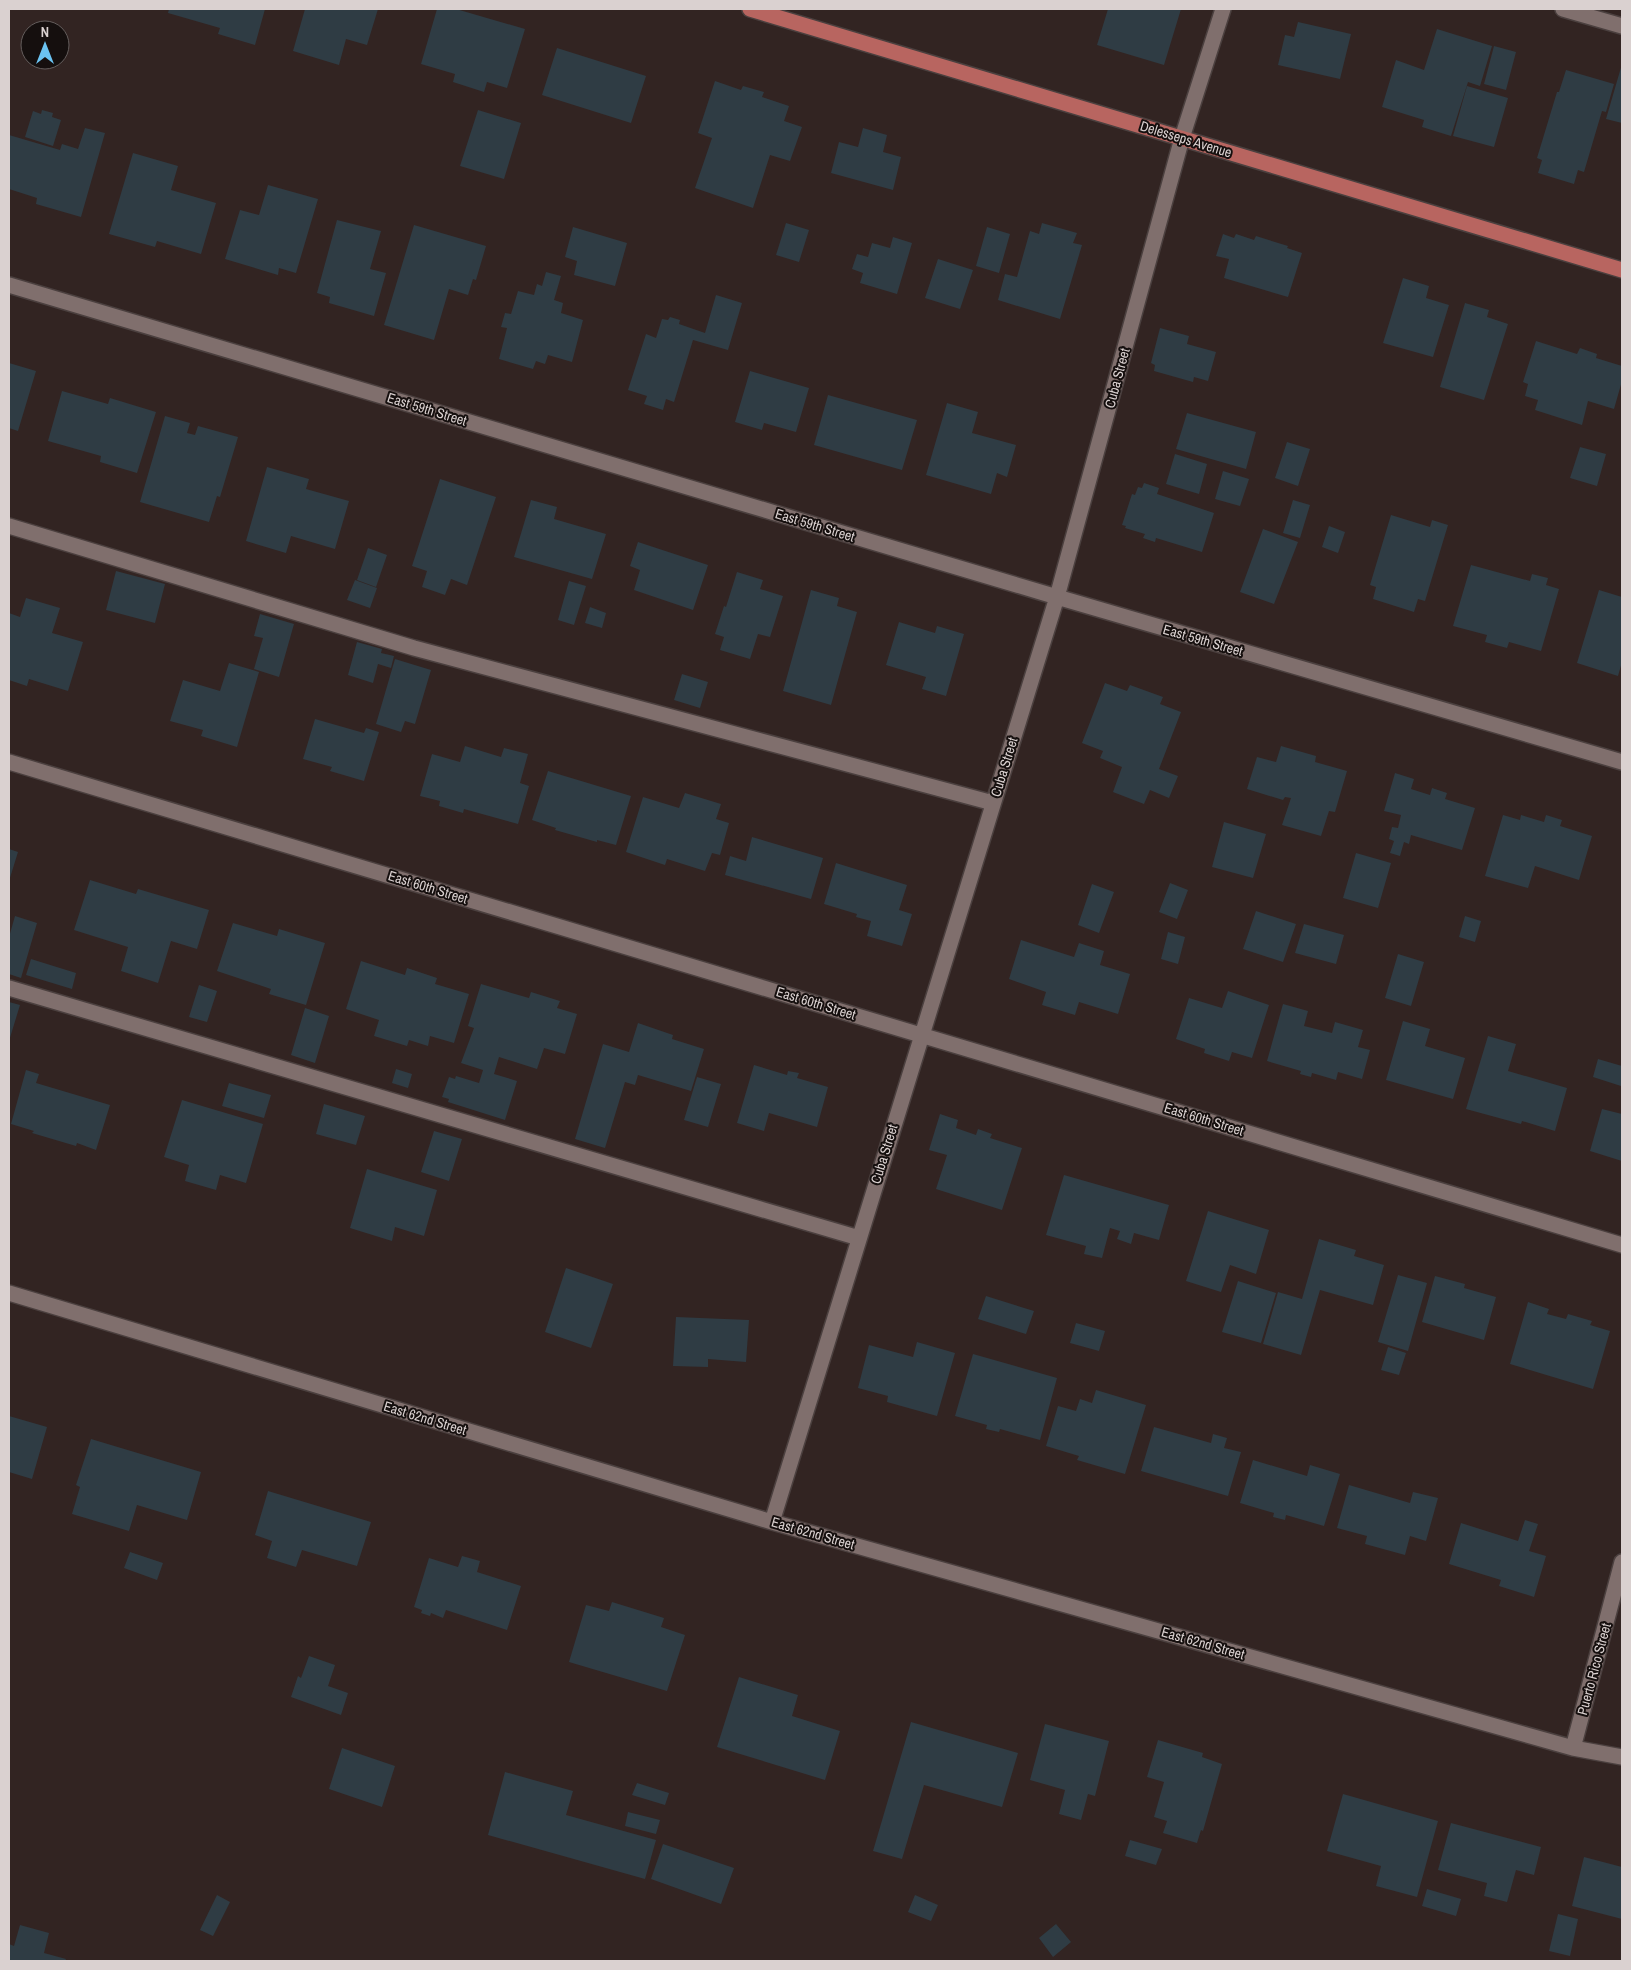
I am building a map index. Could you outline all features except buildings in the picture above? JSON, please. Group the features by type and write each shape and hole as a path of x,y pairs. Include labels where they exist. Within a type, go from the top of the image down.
{"main road":[{"name":"Delesseps Avenue","path":"750,9 1622,270"}],"street":[{"name":"Cuba Street","path":"772,1522 1057,597 1182,138 1224,9"},
{"path":"1563,9 1622,26"},
{"name":"East 59th Street","path":"9,285 1057,597 1622,762"},
{"path":"9,526 414,648 993,803"},
{"name":"East 60th Street","path":"9,762 1622,1245"},
{"path":"9,988 859,1238"},
{"name":"East 62nd Street","path":"9,1294 772,1522 1573,1748 1622,1757"},
{"name":"Puerto Rico Street","path":"1573,1748 1622,1562"}]}
